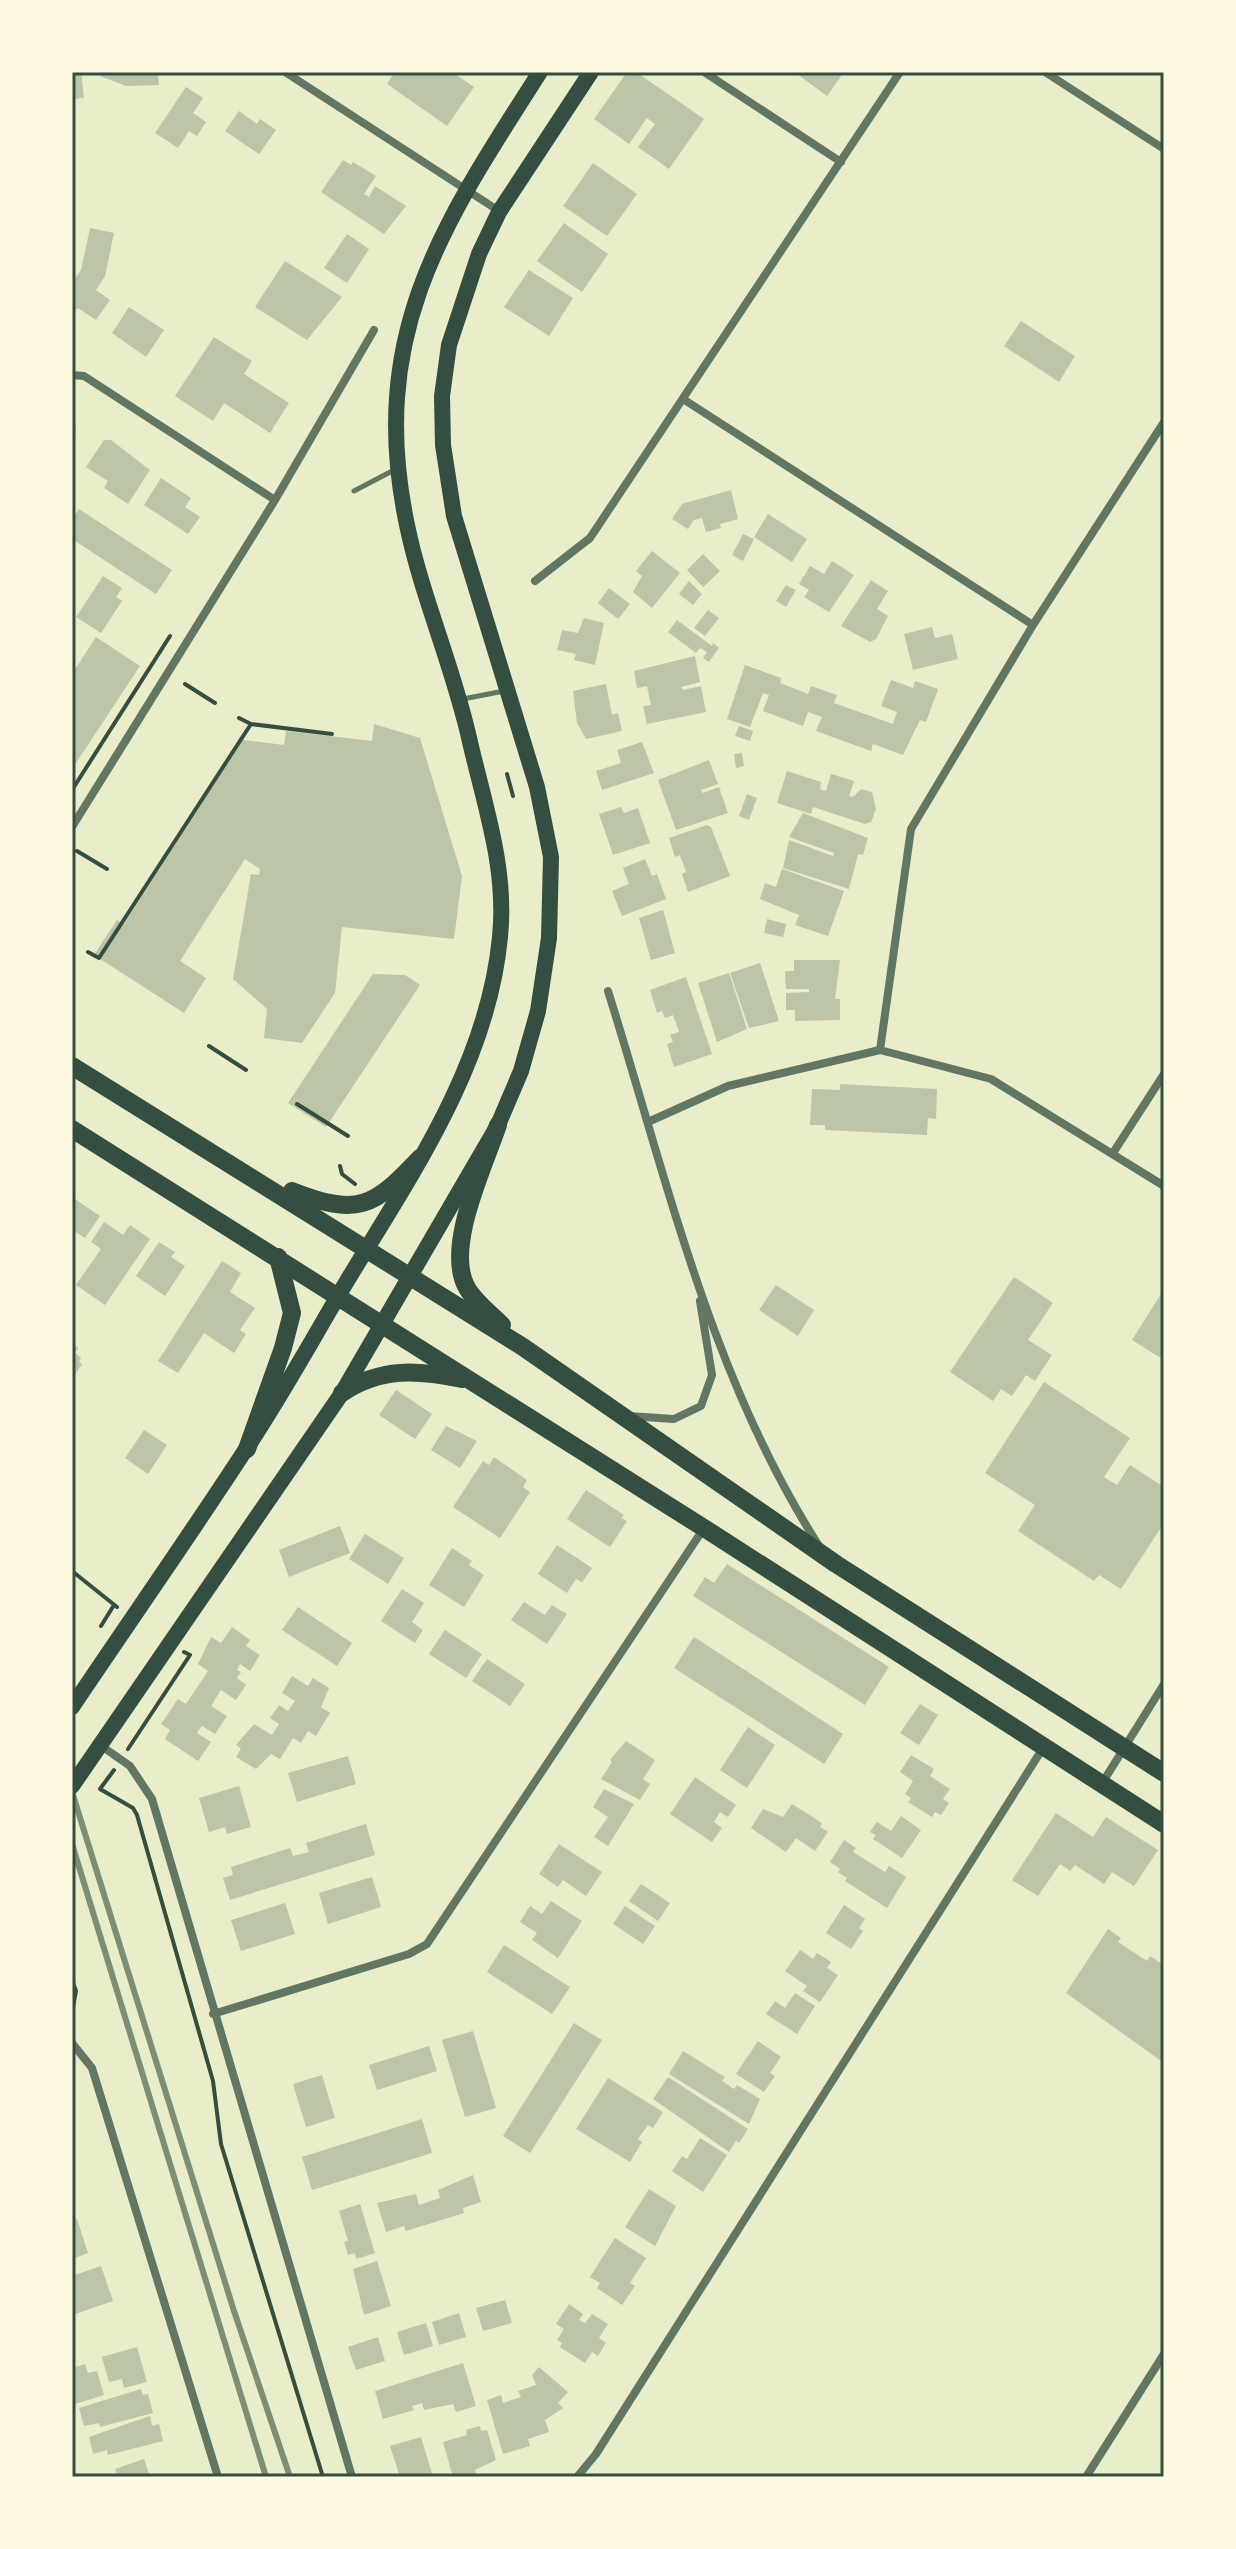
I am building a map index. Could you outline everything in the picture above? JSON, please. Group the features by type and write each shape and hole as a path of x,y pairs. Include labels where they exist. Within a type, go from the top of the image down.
{"main road":[{"path":"72,1707 247,1449 420,1158 453,1099 491,995 500,936 501,868 461,700 407,528 397,468 396,393 403,336 423,276 464,190 540,72"},
{"path":"523,1347 468,1290 459,1268 463,1228 498,1125 521,1071 538,1011 549,938 551,857 537,787 454,516 443,445 442,396 449,345 461,300 499,212 591,72"},
{"path":"72,1066 255,1177 523,1347 826,1558 1164,1773"},
{"path":"72,1786 342,1393 498,1125"},
{"path":"72,1129 704,1528 1164,1824"},
{"path":"255,1177 313,1200 364,1205 385,1194 420,1158"},
{"path":"247,1449 283,1348 292,1313 278,1257"},
{"path":"342,1393 377,1375 396,1372 421,1371 473,1381"}],"street":[{"path":"285,72 499,212"},
{"path":"704,72 841,162"},
{"path":"535,581 590,538 900,72"},
{"path":"1045,72 1164,149"},
{"path":"72,827 275,500 374,330"},
{"path":"72,375 84,376 275,500"},
{"path":"683,399 1033,625"},
{"path":"880,1050 911,829 1033,625 1164,422"},
{"path":"608,991 697,1285 780,1486 826,1558"},
{"path":"648,1122 728,1086 880,1050 991,1079 1164,1186"},
{"path":"1113,1153 1164,1074"},
{"path":"623,1416 674,1419 701,1406 712,1375 697,1285"},
{"path":"213,2014 409,1954 427,1944 704,1528"},
{"path":"1101,1785 1164,1684"},
{"path":"100,1745 130,1766 152,1799 352,2477"},
{"path":"577,2477 596,2454 1043,1748"},
{"path":"72,2043 92,2068 218,2477"},
{"path":"1086,2477 1164,2354"}],"lane":[{"path":"354,491 397,468"},
{"path":"461,700 509,690"}],"path":[{"path":"72,790 174,629"},
{"path":"185,684 215,703"},
{"path":"239,718 251,724 332,734"},
{"path":"88,952 99,958 251,724"},
{"path":"507,774 513,796"},
{"path":"77,851 107,869"},
{"path":"209,1046 246,1070"},
{"path":"297,1104 348,1136"},
{"path":"340,1166 342,1174 360,1193"},
{"path":"72,1571 99,1596 133,1616"},
{"path":"134,1740 190,1655 170,1642"},
{"path":"109,1778 100,1789 133,1808 137,1815 213,2081 221,2144 323,2477"},
{"path":"72,1980 76,1991 72,2013"}],"building":[{"path":"72,72 81,72 84,98 72,99"},
{"path":"102,72 158,72 159,85 126,86 100,76"},
{"path":"395,72 452,72 474,87 447,126 387,84"},
{"path":"627,72 636,72 704,119 669,169 638,147 655,124 647,118 629,144 594,119"},
{"path":"798,72 844,72 827,96"},
{"path":"186,87 203,98 193,113 206,122 197,136 189,131 178,148 155,133"},
{"path":"239,111 257,124 260,119 276,130 259,154 225,131"},
{"path":"343,160 351,165 353,162 376,176 364,194 369,197 375,186 406,206 384,234 321,192"},
{"path":"593,163 637,194 607,236 563,206"},
{"path":"564,223 608,254 582,292 537,261"},
{"path":"90,228 114,233 105,276 96,290 110,300 96,320 78,308 72,313 72,283 81,270"},
{"path":"347,234 369,249 347,283 324,268"},
{"path":"285,261 342,297 307,340 255,307"},
{"path":"529,270 573,298 549,336 504,307"},
{"path":"129,307 164,330 146,357 112,333"},
{"path":"1021,321 1075,356 1059,382 1004,346"},
{"path":"214,337 252,361 244,374 289,403 270,433 224,403 213,421 175,396"},
{"path":"72,424 76,424 74,452 72,452"},
{"path":"104,440 111,440 150,470 128,504 104,488 108,481 86,467"},
{"path":"161,478 191,498 185,507 200,517 188,534 144,505"},
{"path":"731,490 738,519 720,524 721,528 706,532 702,518 694,520 688,529 672,519 682,504"},
{"path":"79,509 172,570 156,594 72,539 72,519"},
{"path":"768,514 807,539 792,562 754,537"},
{"path":"743,534 754,539 743,561 732,555"},
{"path":"652,551 680,573 652,608 633,592 642,576 636,571"},
{"path":"703,554 720,571 703,587 687,570"},
{"path":"832,561 854,575 829,612 804,597 809,590 799,584 810,566 824,574"},
{"path":"103,576 122,588 116,597 122,601 101,633 76,617"},
{"path":"871,580 888,591 877,609 888,616 876,639 870,642 841,626"},
{"path":"689,581 702,594 693,605 679,594"},
{"path":"786,585 796,590 786,607 776,601"},
{"path":"609,588 630,604 618,619 598,603"},
{"path":"708,610 719,618 705,636 694,628"},
{"path":"584,618 604,623 595,665 574,660 576,654 557,650 562,630 578,633"},
{"path":"677,620 719,648 709,662 703,658 707,652 700,648 696,653 668,632"},
{"path":"932,627 935,638 952,634 958,659 913,670 904,634"},
{"path":"96,637 140,666 72,769 72,674"},
{"path":"695,656 700,682 681,687 683,690 701,686 706,712 647,724 643,706 651,705 647,686 637,688 634,671"},
{"path":"745,665 781,678 780,683 808,694 811,686 837,695 834,703 893,724 897,712 881,706 891,680 913,688 915,681 938,689 926,722 920,720 903,755 873,744 871,751 816,731 822,717 808,712 803,726 763,711 769,695 763,693 750,727 727,719"},
{"path":"606,684 612,715 618,713 622,731 586,739 577,723 573,691"},
{"path":"374,724 420,738 462,876 454,939 342,927 335,993 302,1043 264,1038 267,1009 233,979 251,874 259,875 260,869 245,859 180,961 206,978 184,1013 94,955 117,920 124,924 243,740 284,745 286,731 372,741"},
{"path":"739,726 753,731 750,741 735,736"},
{"path":"642,742 654,773 602,790 596,771 621,763 617,750"},
{"path":"742,753 744,766 736,768 734,754"},
{"path":"709,760 718,784 701,790 703,793 719,787 728,813 676,830 658,780"},
{"path":"787,771 821,782 820,789 826,791 831,774 854,781 849,796 853,797 861,789 872,792 876,809 871,822 865,824 813,807 811,814 777,803"},
{"path":"747,794 757,798 749,820 739,816"},
{"path":"621,807 624,813 638,808 650,843 613,855 599,814"},
{"path":"803,813 868,838 863,855 858,854 849,889 783,868 789,840 833,856 834,853 789,837"},
{"path":"707,825 711,827 730,876 688,892 682,874 686,872 680,855 675,857 669,838"},
{"path":"645,859 652,876 657,874 666,899 622,916 612,891 629,884 623,868"},
{"path":"782,869 844,891 828,936 795,925 799,915 760,899 765,883 776,887"},
{"path":"663,910 675,953 651,960 639,918"},
{"path":"767,919 786,924 783,937 764,933"},
{"path":"794,960 840,960 835,999 840,999 840,1020 795,1021 795,1010 786,1010 786,993 809,992 809,989 786,989 785,971 794,971"},
{"path":"760,963 779,1021 749,1028 730,973"},
{"path":"729,973 747,1029 717,1042 698,983"},
{"path":"373,974 405,975 420,985 326,1127 288,1103"},
{"path":"686,977 712,1054 674,1067 667,1044 673,1042 670,1035 679,1032 673,1015 665,1018 662,1011 657,1013 650,990"},
{"path":"840,1084 937,1089 936,1119 928,1118 927,1135 825,1130 825,1125 810,1125 812,1089 840,1090"},
{"path":"72,1197 100,1216 85,1238 72,1230"},
{"path":"104,1222 123,1235 130,1225 150,1239 105,1305 76,1285 101,1249 91,1242"},
{"path":"159,1242 175,1252 171,1257 185,1266 165,1296 136,1276"},
{"path":"222,1261 241,1273 230,1292 255,1308 240,1330 246,1334 234,1353 204,1333 178,1373 158,1361"},
{"path":"1014,1277 1053,1303 1028,1340 1052,1355 1035,1381 1026,1375 1012,1396 1001,1389 993,1401 950,1372"},
{"path":"776,1285 814,1310 798,1336 759,1310"},
{"path":"1164,1289 1164,1360 1132,1340"},
{"path":"72,1344 78,1348 75,1353 82,1364 72,1379"},
{"path":"1044,1382 1130,1438 1104,1477 1117,1485 1130,1465 1164,1487 1164,1523 1121,1589 1099,1575 1094,1581 1018,1531 1035,1505 985,1473"},
{"path":"396,1390 432,1414 415,1439 379,1415"},
{"path":"446,1426 477,1441 460,1468 431,1450"},
{"path":"144,1430 167,1445 148,1474 125,1458"},
{"path":"494,1457 527,1480 523,1487 530,1492 500,1538 453,1507 483,1461 489,1465"},
{"path":"586,1490 624,1515 621,1518 627,1521 610,1547 567,1519"},
{"path":"340,1526 350,1553 289,1577 279,1550"},
{"path":"365,1534 404,1558 388,1584 349,1559"},
{"path":"557,1545 592,1568 582,1582 576,1579 567,1593 538,1574"},
{"path":"452,1548 472,1561 469,1565 484,1575 464,1607 429,1585"},
{"path":"727,1564 889,1667 865,1705 693,1596 705,1577 714,1583"},
{"path":"402,1589 424,1603 412,1622 423,1630 415,1643 381,1621"},
{"path":"524,1602 545,1615 552,1605 567,1614 547,1644 511,1620"},
{"path":"298,1607 352,1643 337,1666 282,1630"},
{"path":"232,1627 250,1640 246,1646 260,1655 250,1671 240,1664 237,1670 241,1672 237,1678 246,1685 236,1700 221,1690 211,1706 227,1716 215,1734 202,1726 197,1733 211,1742 198,1761 165,1739 170,1730 161,1724 178,1699 186,1704 208,1671 198,1664 211,1637 221,1643"},
{"path":"445,1630 482,1654 466,1678 429,1654"},
{"path":"694,1637 843,1734 824,1764 674,1668"},
{"path":"487,1659 525,1684 510,1706 472,1681"},
{"path":"292,1676 308,1686 313,1678 329,1688 321,1707 330,1713 316,1736 308,1731 301,1743 293,1738 280,1759 271,1754 256,1769 236,1757 241,1749 236,1745 254,1724 272,1735 279,1724 270,1718 279,1705 288,1711 295,1701 282,1693"},
{"path":"920,1704 938,1715 919,1745 900,1733"},
{"path":"748,1727 775,1745 747,1788 720,1770"},
{"path":"626,1741 655,1760 643,1779 650,1784 640,1800 601,1779 612,1762 610,1760"},
{"path":"911,1755 934,1769 930,1776 950,1789 943,1799 949,1803 941,1815 935,1812 932,1817 908,1802 911,1798 905,1794 913,1781 900,1772"},
{"path":"348,1756 356,1784 297,1802 288,1773"},
{"path":"695,1777 736,1805 728,1817 720,1812 714,1822 722,1828 712,1842 670,1814"},
{"path":"239,1786 251,1827 227,1834 225,1827 209,1832 199,1798"},
{"path":"604,1789 634,1804 608,1846 594,1837 608,1817 593,1807"},
{"path":"792,1804 822,1823 820,1827 828,1832 815,1851 796,1838 786,1852 751,1828 763,1809 783,1817"},
{"path":"1056,1813 1093,1837 1106,1817 1158,1850 1134,1886 1112,1872 1104,1884 1075,1865 1070,1871 1060,1864 1038,1896 1012,1880"},
{"path":"901,1816 921,1830 902,1858 873,1839 876,1835 870,1832 877,1822 891,1831"},
{"path":"366,1824 375,1855 230,1900 223,1878 233,1875 231,1867 290,1848 293,1856 309,1852 306,1843"},
{"path":"844,1840 856,1848 853,1852 885,1872 889,1866 906,1877 887,1908 845,1881 847,1878 838,1872 840,1869 830,1862"},
{"path":"559,1844 602,1872 586,1896 563,1880 558,1887 539,1874"},
{"path":"372,1877 381,1907 328,1924 319,1893"},
{"path":"641,1884 670,1903 658,1921 629,1901"},
{"path":"551,1901 582,1921 558,1958 532,1940 537,1933 520,1922 530,1906 542,1914"},
{"path":"285,1903 295,1934 241,1951 231,1920"},
{"path":"844,1905 865,1919 859,1928 863,1931 851,1949 826,1933"},
{"path":"625,1906 655,1926 643,1944 613,1924"},
{"path":"1108,1929 1121,1938 1118,1942 1147,1961 1150,1956 1164,1965 1164,2063 1066,1993"},
{"path":"504,1945 570,1987 552,2014 487,1972"},
{"path":"800,1950 813,1959 817,1953 831,1962 827,1968 838,1975 820,2002 803,1991 807,1986 785,1971"},
{"path":"795,1993 815,2006 797,2034 766,2014 775,2001 785,2008"},
{"path":"574,2023 602,2040 530,2153 503,2136"},
{"path":"473,2031 496,2108 465,2117 442,2040"},
{"path":"758,2041 781,2057 770,2073 775,2076 764,2092 736,2074"},
{"path":"429,2046 437,2071 377,2090 369,2065"},
{"path":"683,2051 725,2077 722,2081 734,2089 737,2085 760,2099 749,2124 669,2074"},
{"path":"322,2075 335,2118 306,2127 293,2084"},
{"path":"668,2077 748,2129 739,2143 736,2141 729,2152 653,2099"},
{"path":"608,2078 663,2112 653,2128 648,2125 638,2139 642,2142 630,2162 576,2129"},
{"path":"422,2119 432,2153 312,2190 302,2157"},
{"path":"700,2138 727,2155 703,2192 672,2171 682,2156 687,2159"},
{"path":"473,2175 481,2202 463,2208 464,2213 406,2231 404,2226 386,2232 377,2203 416,2194 419,2205 440,2198 438,2190"},
{"path":"649,2189 676,2206 655,2246 625,2227"},
{"path":"360,2204 375,2253 356,2259 355,2253 348,2255 344,2242 348,2241 339,2211"},
{"path":"77,2219 88,2253 72,2259 72,2220"},
{"path":"615,2238 646,2258 630,2283 635,2286 622,2305 597,2288 600,2283 590,2277"},
{"path":"377,2261 391,2306 364,2315 353,2269"},
{"path":"101,2266 113,2301 72,2315 72,2276"},
{"path":"505,2300 512,2323 483,2331 476,2308"},
{"path":"569,2304 583,2314 579,2320 585,2323 592,2314 608,2324 599,2338 606,2343 598,2356 592,2352 585,2363 560,2347 562,2343 557,2340 564,2329 556,2324"},
{"path":"459,2313 466,2337 439,2345 432,2322"},
{"path":"426,2323 433,2346 404,2355 397,2332"},
{"path":"378,2337 385,2361 356,2370 348,2347"},
{"path":"137,2347 147,2382 124,2388 122,2379 109,2382 102,2357"},
{"path":"463,2363 476,2406 456,2412 453,2404 424,2410 422,2403 412,2406 414,2410 383,2419 375,2391"},
{"path":"85,2364 88,2373 97,2371 104,2395 72,2405 72,2368"},
{"path":"539,2367 568,2392 558,2403 563,2408 545,2420 549,2432 528,2439 530,2446 503,2454 487,2400 501,2395 503,2403 521,2397 518,2391 536,2385 532,2375"},
{"path":"141,2389 143,2395 148,2394 153,2413 100,2427 99,2423 84,2426 79,2408"},
{"path":"150,2416 152,2426 159,2424 163,2441 108,2455 107,2450 93,2454 89,2437"},
{"path":"480,2426 481,2431 487,2430 496,2460 475,2470 476,2474 453,2477 443,2442 467,2435 466,2430"},
{"path":"421,2437 433,2477 400,2477 390,2446"},
{"path":"144,2459 150,2477 118,2477 115,2469"}],"railway":[{"path":"72,1792 234,2311 290,2477"},
{"path":"72,1844 266,2477"}]}
